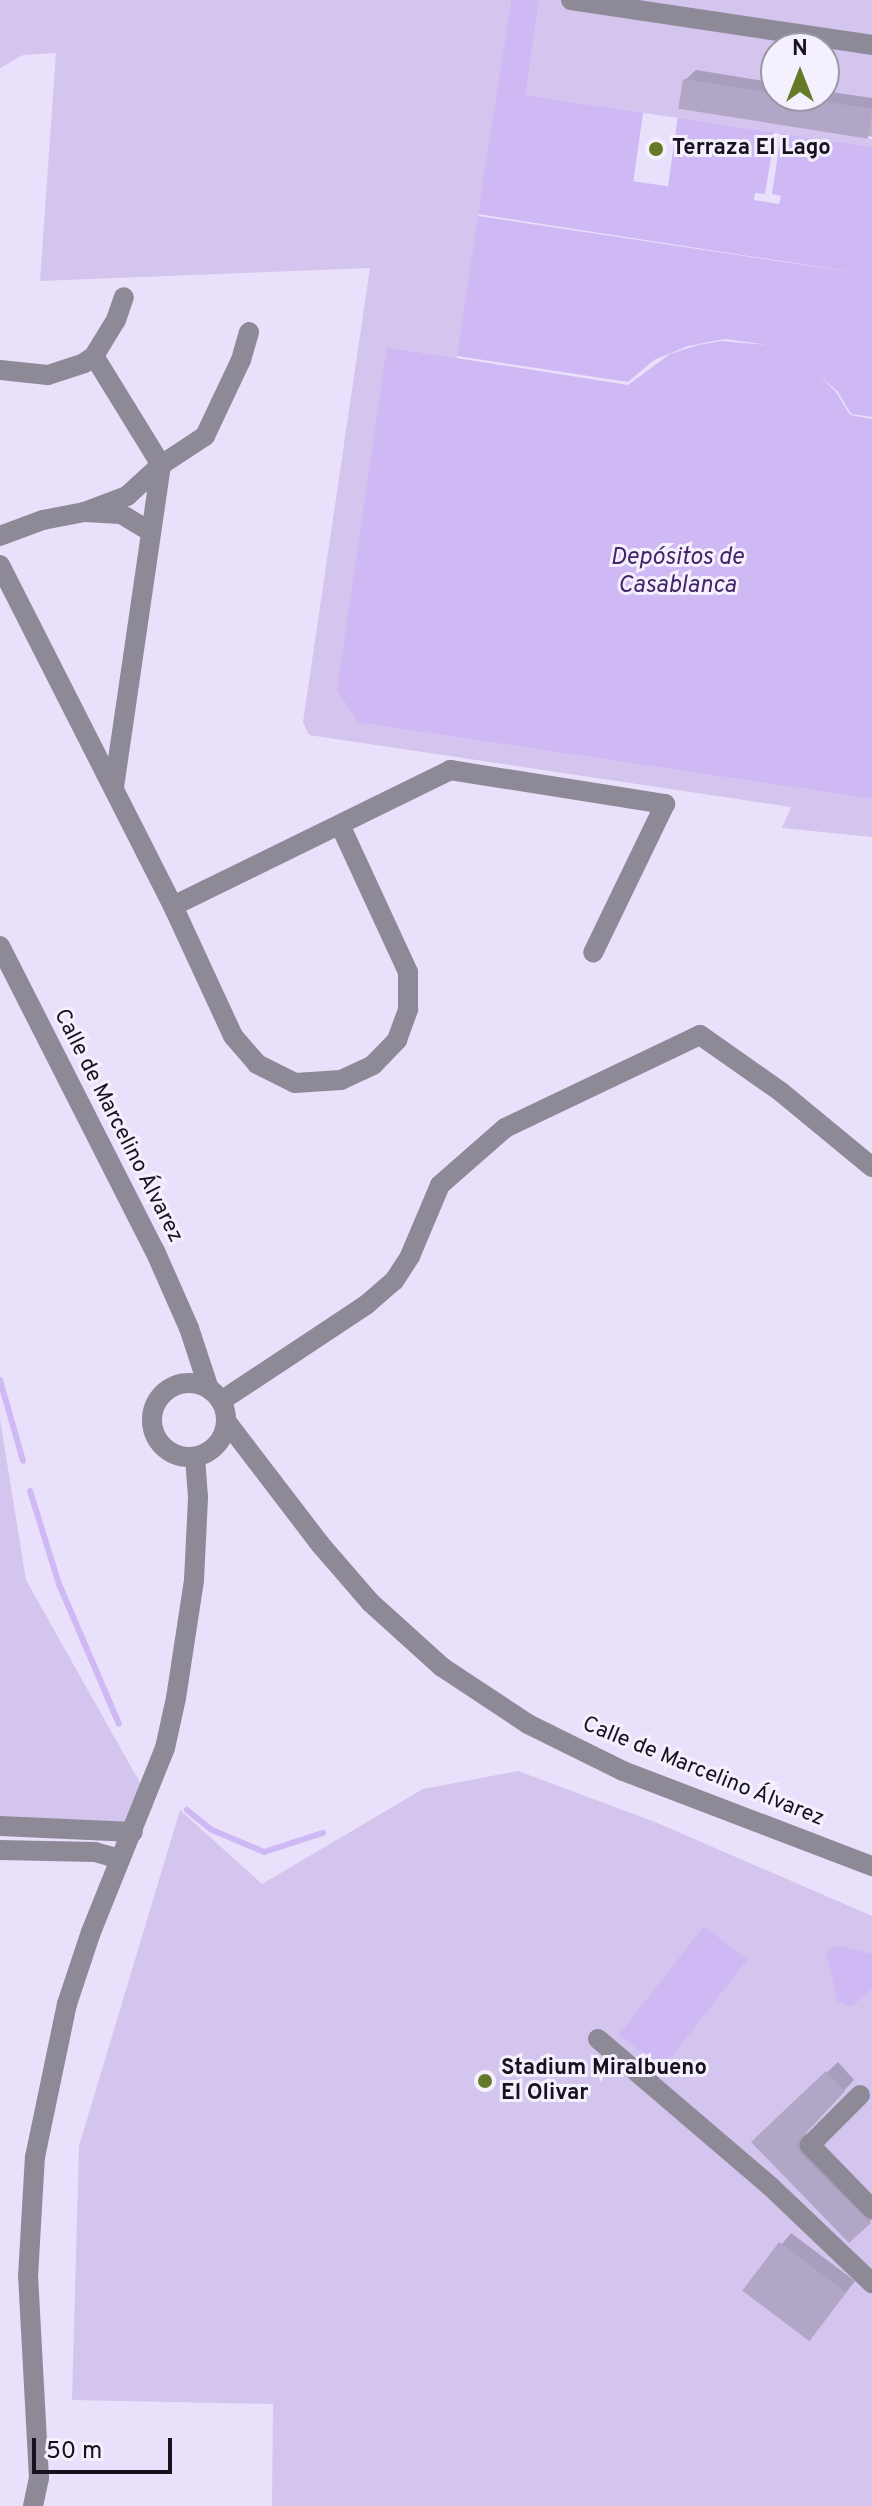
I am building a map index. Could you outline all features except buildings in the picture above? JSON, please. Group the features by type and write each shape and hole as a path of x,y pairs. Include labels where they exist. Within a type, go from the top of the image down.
{"street":[{"path":"571,0 872,45"},
{"path":"0,371 48,375 94,356 116,320 124,297"},
{"path":"0,536 127,496 161,465 205,436 241,360 249,332"},
{"path":"94,356 161,465 149,531 114,789"},
{"path":"84,512 121,514 149,531"},
{"path":"0,565 173,906 233,1036 257,1064 295,1083 341,1080 373,1065 397,1040 408,1009 408,972 340,825"},
{"path":"173,906 450,770 665,804 593,953"},
{"name":"Calle de Marcelino Álvarez","path":"0,946 155,1251 219,1404 320,1544 370,1602 442,1667 528,1724 623,1771 872,1866"},
{"path":"219,1404 366,1305 394,1281 410,1256 440,1185 505,1128 700,1035 781,1092 872,1167"},
{"name":"Calle de Marcelino Álvarez","path":"184,1384 189,1328"},
{"path":"219,1404 184,1384 159,1399 152,1419 153,1429 163,1447 173,1453 195,1457 218,1444 249,1449"},
{"path":"218,1444 219,1404"},
{"path":"33,2506 39,2478 28,2277 35,2157 67,2004 165,1748 184,1653 196,1553 195,1457"},
{"path":"0,1826 133,1832"},
{"path":"0,1850 95,1852 120,1859"},
{"path":"598,2039 770,2186 872,2283"},
{"path":"860,2095 810,2145 872,2209"}],"shaded area":[{"path":"0,0 511,0 457,358 387,347 359,723 872,799 872,837 782,828 791,807 309,735 303,722 370,268 40,281 56,53 23,55 0,68"},
{"path":"539,0 872,0 872,110 840,105 840,32 760,32 760,92 684,80 680,109 872,139 872,147 526,95"},
{"path":"0,1419 26,1580 153,1806 141,1831 0,1824"},
{"name":"Stadium Miralbueno El Olivar","path":"518,1771 655,1822 872,1916 872,2506 272,2506 273,2404 72,2400 79,2146 180,1810 262,1884 423,1789"}],"water":[{"name":"Depósitos de Casablanca","path":"511,0 539,0 526,95 872,147 872,417 851,414 838,392 819,375 836,392 850,415 872,419 872,799 359,723 337,690 387,347 628,385 670,354 698,345 722,341 768,345 725,339 688,346 654,360 628,382 457,356 478,216 871,275 478,214"},
{"path":"704,1926 747,1960 662,2069 619,2035"},
{"path":"836,1945 872,1954 872,1989 851,2007 838,2002 826,1953"}],"pier":[{"name":"Terraza El Lago","path":"643,113 678,118 668,186 633,181"},
{"path":"775,133 781,134 772,194 781,196 779,204 754,200 755,193 765,194"}],"waterway":[{"path":"0,1380 23,1461"},
{"path":"30,1491 59,1584 119,1724"},
{"path":"187,1810 212,1830 264,1852 323,1833"}],"place":[{"name":"Terraza El Lago","path":"656,149"},
{"name":"Stadium Miralbueno El Olivar","path":"485,2081"}]}
